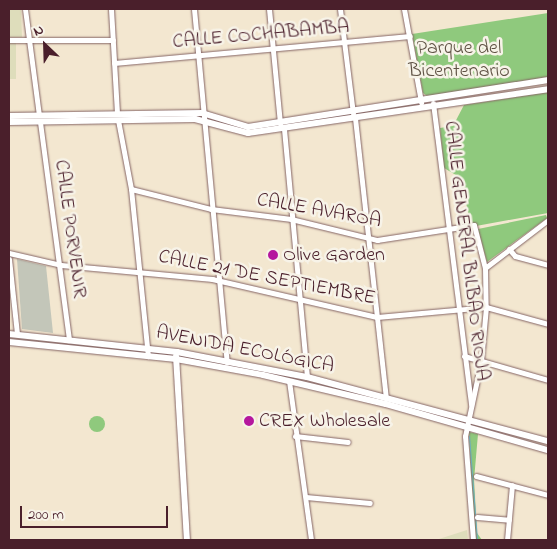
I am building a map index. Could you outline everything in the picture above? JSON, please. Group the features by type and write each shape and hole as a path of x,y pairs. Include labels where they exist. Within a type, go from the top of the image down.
{"main road":[{"path":"421,105 432,99 548,80"},
{"path":"9,116 40,118 202,117 248,133 421,105 434,107 548,89"},
{"path":"9,122 40,118"},
{"name":"AVENIDA ECOLÓGICA","path":"9,334 148,348 470,424"},
{"name":"AVENIDA ECOLÓGICA","path":"9,342 226,362 308,377 386,398 470,424"},
{"path":"176,356 187,540"},
{"path":"470,424 548,441"},
{"path":"470,424 548,450"}],"street":[{"name":"CALLE PORVENIR","path":"25,9 69,340"},
{"path":"111,9 117,117 131,190 148,356"},
{"path":"194,9 202,117 226,362"},
{"path":"269,9 308,377"},
{"path":"340,9 386,398"},
{"name":"CALLE GENERAL BILBAO RIOJA","path":"404,9 421,105"},
{"name":"CALLE COCHABAMBA","path":"114,63 410,36"},
{"path":"9,40 113,40"},
{"name":"CALLE GENERAL BILBAO RIOJA","path":"432,99 446,231 471,408"},
{"name":"CALLE AVAROA","path":"131,190 211,209 291,219 367,239 446,231 474,225 485,268"},
{"path":"473,540 465,436 470,424 471,408 481,361 486,307 485,268 548,220"},
{"path":"509,249 515,256 548,265"},
{"name":"CALLE 21 DE SEPTIEMBRE","path":"9,253 60,264 140,269 219,281 300,297 377,317 486,307 548,324"},
{"path":"9,259 16,334"},
{"path":"464,356 548,380"},
{"path":"288,381 311,540"},
{"path":"295,436 348,442"},
{"path":"476,476 548,495"},
{"path":"507,540 512,485"},
{"path":"306,497 370,503"},
{"path":"477,517 510,520"}],"shaded area":[{"path":"9,9 21,9 22,37 9,37"},
{"path":"9,43 16,43 16,79 9,79"},
{"path":"17,259 46,266 53,333 22,329"},
{"path":"467,530 468,540 436,540 439,539"}],"green space":[{"name":"Parque del Bicentenario","path":"548,13 548,77 427,96 423,93 412,34"},
{"path":"548,92 548,213 476,226 470,222 461,178 444,168 440,128 453,126 464,105"},
{"path":"546,215 547,218 487,262 478,229"},
{"path":"94,416 100,416 105,421 103,430 94,432 89,427 89,421"},
{"path":"469,432 478,434 474,480 477,533 482,540 475,540 474,532"}],"waterway":[{"path":"469,436 477,540"}],"place":[{"name":"Olive Garden","path":"273,255"},
{"name":"CREX Wholesale","path":"249,421"}]}
